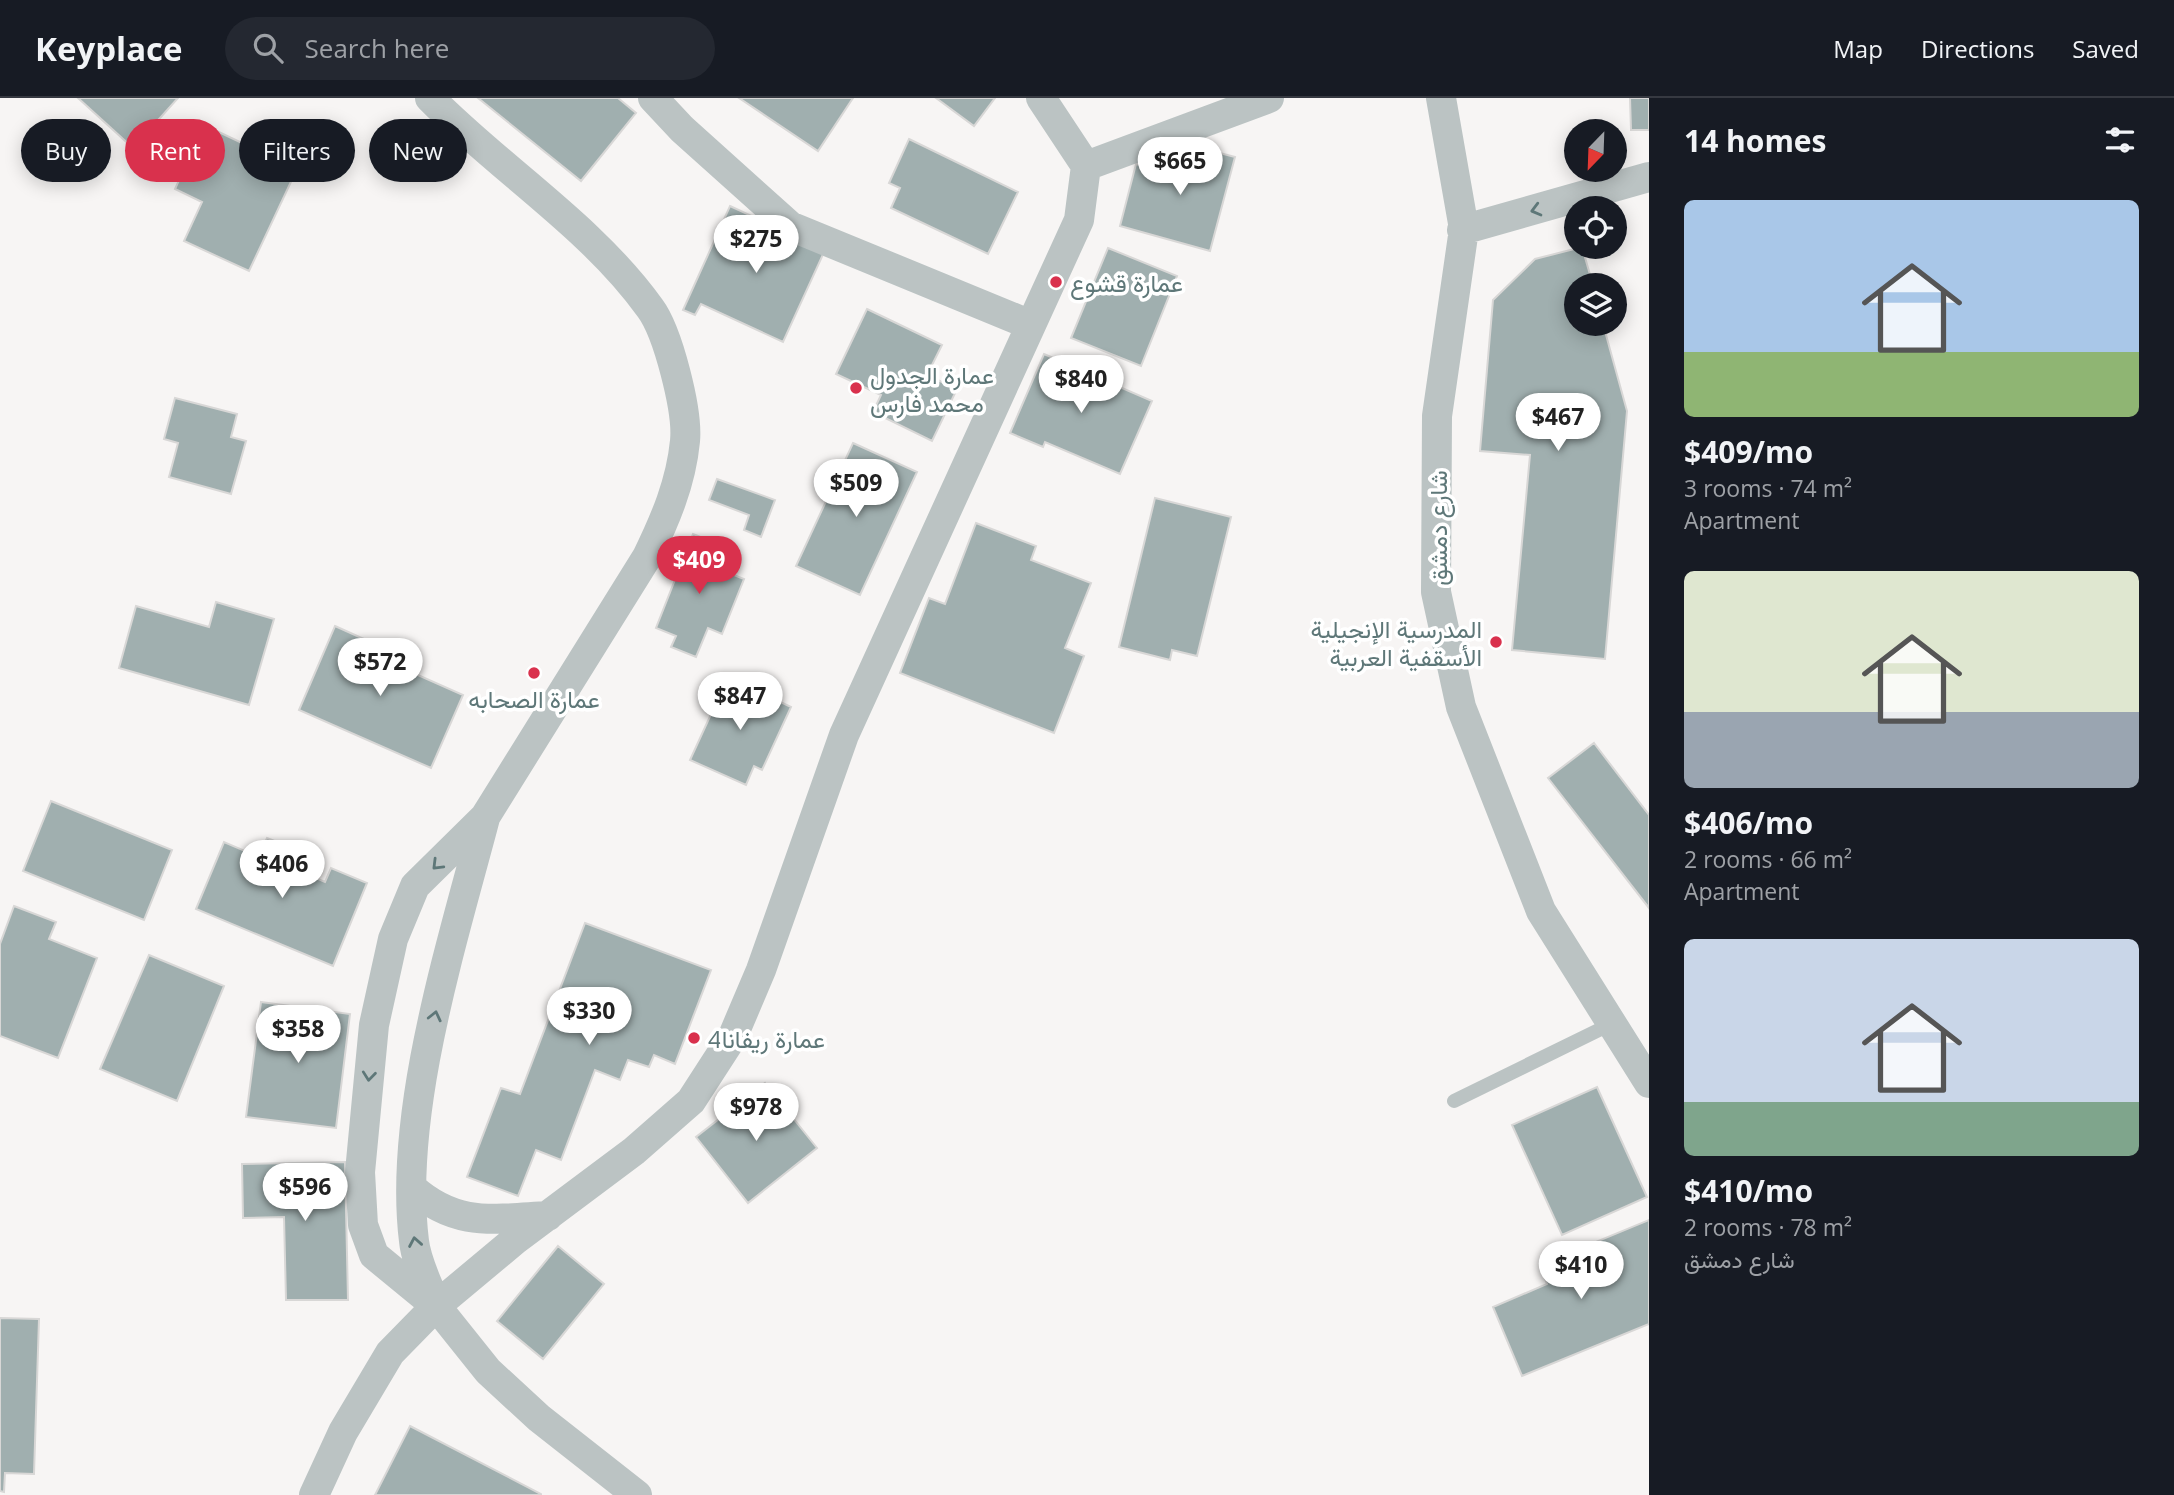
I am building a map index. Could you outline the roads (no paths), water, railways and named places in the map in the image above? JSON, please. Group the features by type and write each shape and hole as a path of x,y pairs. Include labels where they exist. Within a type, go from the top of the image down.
{"street":[{"path":"430,98 615,265 653,311 679,383 685,438 679,475 667,514 647,557 485,817 415,886 393,939 373,1039 360,1172 363,1225 374,1255 436,1306 488,1371 539,1418 637,1495"},
{"path":"653,98 682,129 790,226 1031,325"},
{"path":"314,1495 343,1432 390,1353 436,1306 634,1151 691,1101 733,1035 761,970 844,735 1079,220 1086,166 1041,98"},
{"path":"1086,166 1269,98"},
{"name":"شارع دمشق","path":"1441,98 1464,229 1437,416 1437,592 1461,707 1541,911 1649,1083"},
{"path":"1462,230 1649,177"},
{"path":"436,1306 414,1243 412,1188 418,1103 433,1023 485,817"},
{"path":"412,1188 432,1206 455,1215 484,1219 548,1216"}],"lane":[{"path":"1454,1101 1611,1024"}],"place":[{"name":"عمارة قشوع","path":"1056,282"},
{"name":"عمارة الجدول محمد فارس","path":"856,388"},
{"name":"المدرسية الإنجيلية الأسقفية العربية","path":"1496,642"},
{"name":"عمارة الصحابه","path":"534,673"},
{"name":"عمارة ريفانا4","path":"694,1038"}]}
